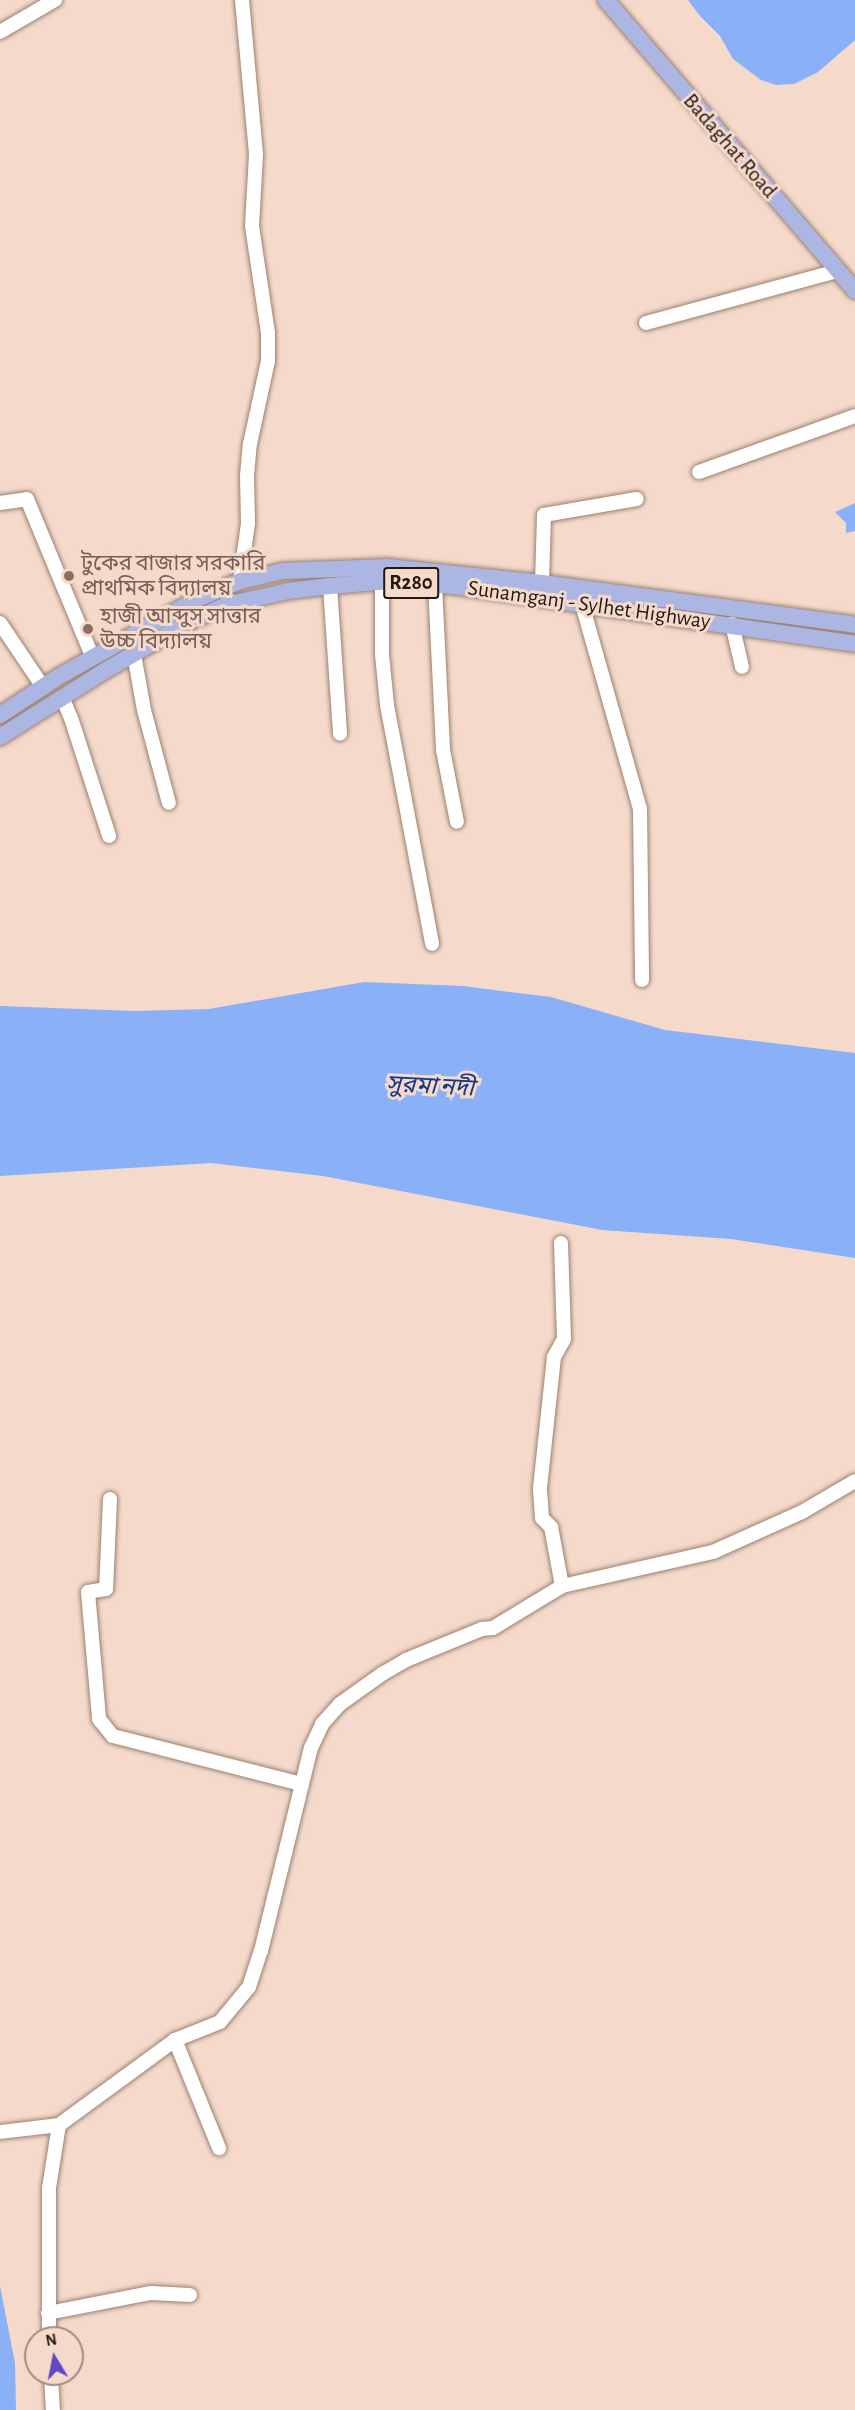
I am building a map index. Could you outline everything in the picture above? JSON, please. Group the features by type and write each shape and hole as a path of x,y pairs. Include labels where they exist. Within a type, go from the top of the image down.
{"main road":[{"name":"Badaghat Road","path":"606,0 855,291"},
{"name":"Sunamganj - Sylhet Highway","path":"0,715 43,687 197,599 240,581 283,571 387,567 542,584 855,625"},
{"name":"Sunamganj - Sylhet Highway","path":"0,737 62,697 187,623 226,605 288,591 330,586 382,582 435,585 732,624 855,644"}],"street":[{"path":"0,32 55,0"},
{"path":"240,581 248,523 250,444 266,371 268,333 252,226 256,154 242,0"},
{"path":"646,323 838,271"},
{"path":"699,471 855,416"},
{"path":"0,503 27,499 93,658"},
{"path":"542,584 544,515 637,499"},
{"path":"382,582 382,654 387,705 432,944"},
{"path":"435,585 443,750 457,822"},
{"path":"330,586 340,734"},
{"path":"582,604 640,809 642,980"},
{"path":"0,623 43,687"},
{"path":"732,624 742,667"},
{"path":"134,654 144,710 169,803"},
{"path":"62,697 109,836"},
{"path":"561,1243 564,1339 555,1358 540,1489 543,1518 551,1527 562,1586"},
{"path":"0,2132 59,2125 175,2040 220,2022 249,1987 261,1951 312,1748 322,1724 340,1704 406,1660 482,1629 493,1628 562,1586 713,1552 802,1512 855,1481"},
{"path":"110,1499 106,1588 88,1592 99,1719 113,1736 302,1784"},
{"path":"175,2040 219,2148"},
{"path":"49,2326 49,2188 59,2125"},
{"path":"48,2313 151,2293 190,2295"},
{"path":"52,2386 53,2410"}],"water":[{"path":"688,0 855,0 855,40 818,72 794,84 776,85 761,80 733,59 720,36"},
{"path":"855,503 855,531 846,533 846,523 835,512"},
{"name":"সুরমা নদী","path":"364,982 463,986 551,997 665,1030 855,1053 855,1258 731,1239 602,1230 323,1176 211,1163 0,1176 0,1006 135,1011 209,1009"},
{"path":"0,2286 15,2363 16,2410 0,2410"}],"place":[{"name":"টুকের বাজার সরকারি প্রাথমিক বিদ্যালয়","path":"69,576"},
{"name":"হাজী আব্দুস সাত্তার উচ্চ বিদ্যালয়","path":"88,629"}]}
